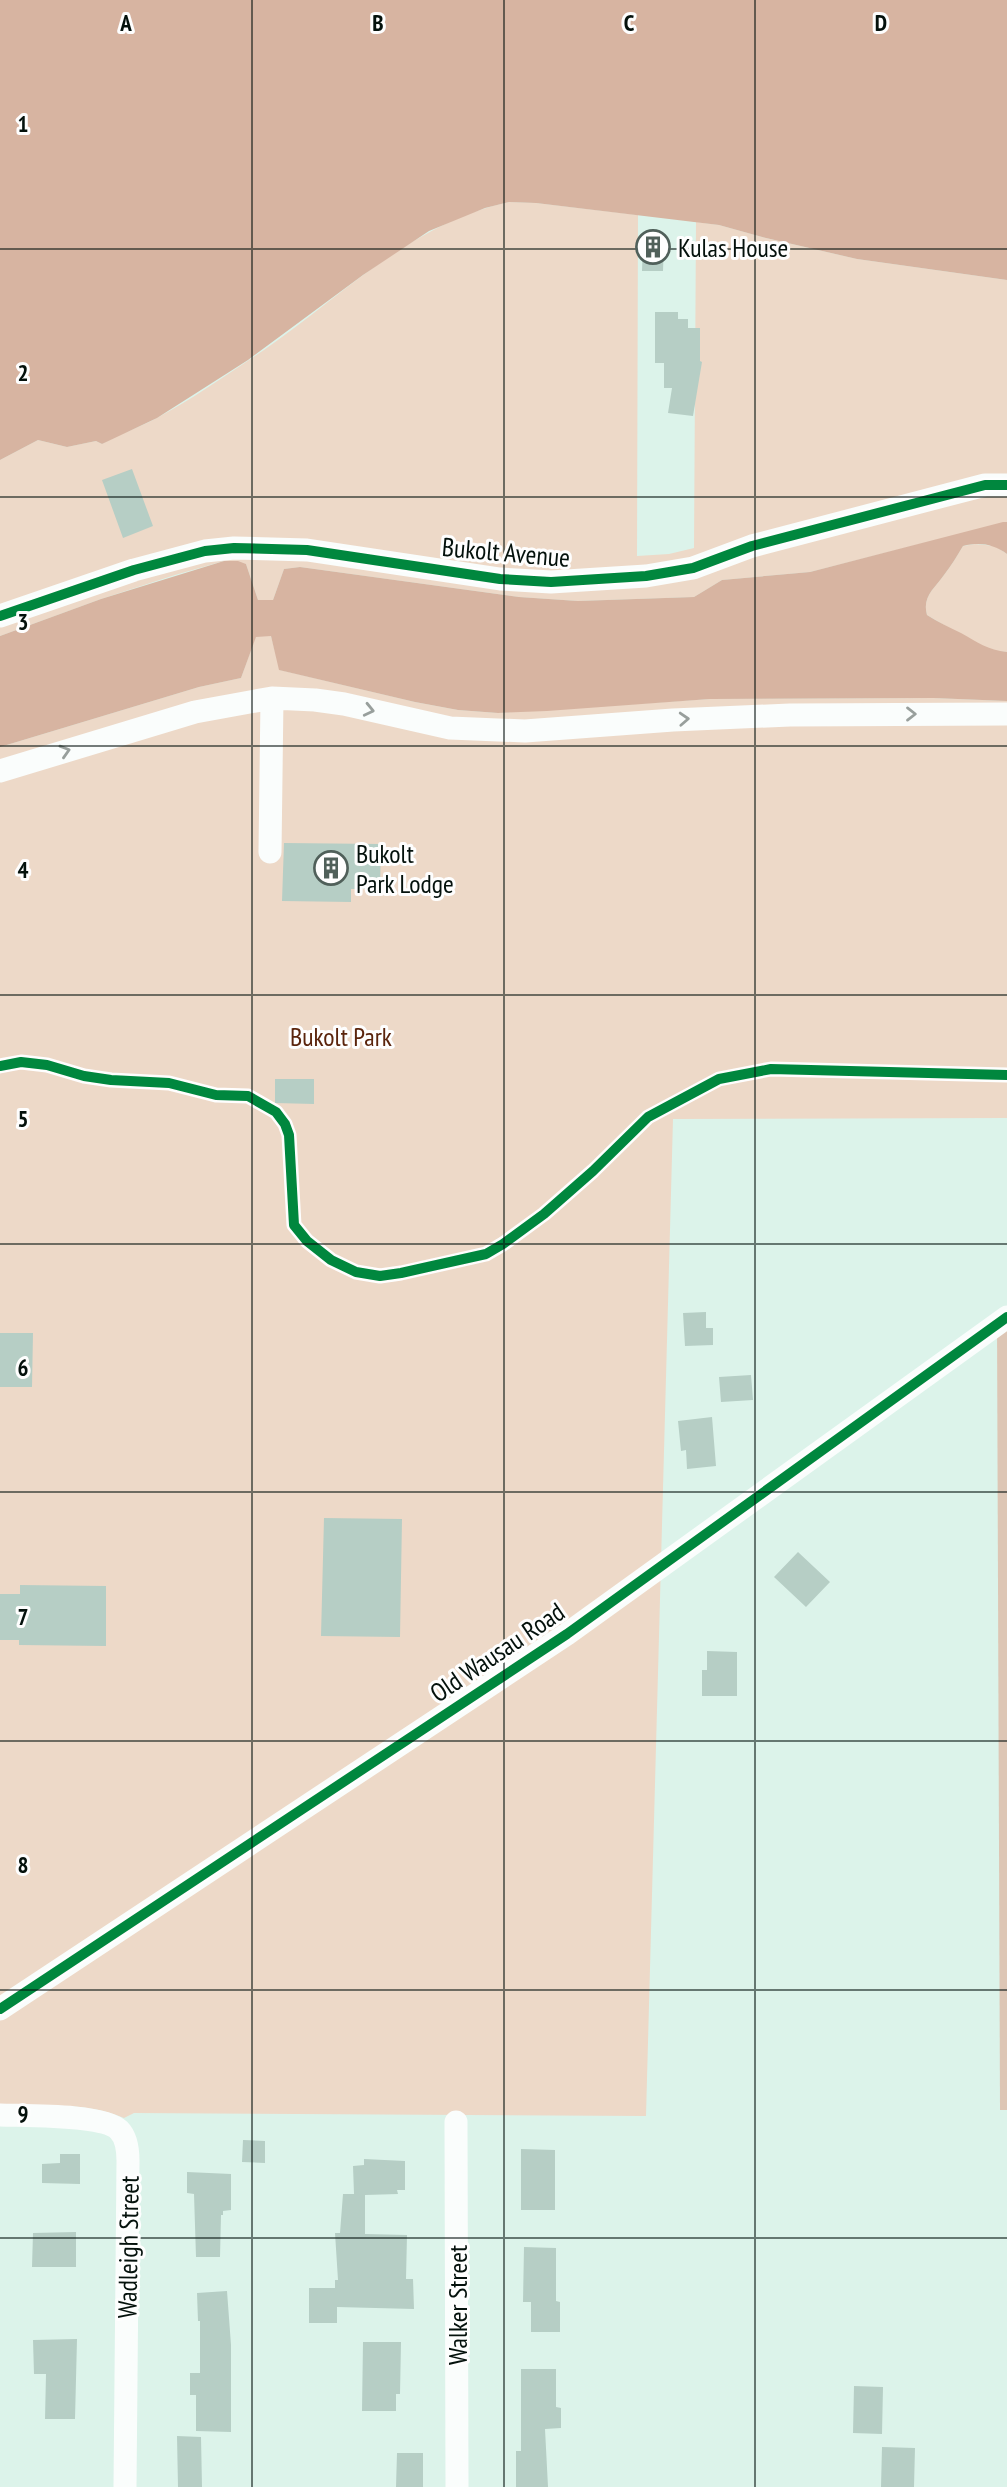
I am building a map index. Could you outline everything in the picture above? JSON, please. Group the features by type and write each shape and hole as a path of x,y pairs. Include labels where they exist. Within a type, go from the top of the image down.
{"street":[{"name":"Bukolt Avenue","path":"0,616 134,570 205,551 234,548 307,550 500,579 551,582 646,576 693,568 752,546 985,485 1007,485"},
{"path":"270,852 272,698"},
{"path":"0,771 195,712 272,698 344,704 450,728 514,731 790,715 1007,714"},
{"name":"Old Wausau Road","path":"0,2009 567,1634 1007,1317"},
{"name":"Wadleigh Street","path":"0,2115 93,2121 111,2125 120,2131 126,2141 125,2487"},
{"name":"Walker Street","path":"456,2122 457,2487"}],"green space":[{"path":"509,202 638,215 637,556 669,554 694,548 696,222 719,225 857,259 1007,280 1007,522 810,572 722,580 694,597 578,601 519,597 300,567 284,569 273,600 258,600 246,564 224,561 101,599 0,636 0,460 38,440 67,447 96,441 102,444 155,419 264,350 380,263 410,244 441,226 474,212"},
{"path":"963,546 995,546 1007,554 1007,652 978,645 927,615 926,603 930,594"},
{"name":"Bukolt Park","path":"256,636 271,636 280,670 458,710 498,713 710,699 933,698 1007,701 1007,1118 673,1119 646,2116 134,2113 124,2118 79,2107 0,2106 0,747 199,687 241,678"}],"shaded area":[{"path":"0,0 1007,0 1007,280 857,259 719,225 509,202 485,208 429,231 363,275 248,360 157,418 102,444 96,441 67,447 38,440 0,460"},
{"path":"1007,522 1007,554 986,545 963,546 930,594 926,609 927,615 939,622 983,645 1007,652 1007,701 933,698 710,699 547,711 498,713 458,710 279,670 271,636 256,637 241,678 199,687 0,747 0,636 101,599 224,561 246,564 258,600 273,600 284,569 300,567 519,597 578,601 694,597 722,580 810,572"},
{"path":"1007,1317 1007,2110 1000,2110 997,1322"}],"building":[{"name":"Kulas House","path":"664,242 663,271 642,271 643,243"},
{"path":"655,312 678,312 678,319 688,319 688,328 700,328 702,362 693,416 668,413 672,388 664,388 664,363 655,363"},
{"path":"132,469 153,526 123,538 102,480"},
{"name":"Bukolt Park Lodge","path":"284,843 381,844 380,889 351,889 351,902 282,901"},
{"path":"275,1079 314,1079 314,1104 275,1103"},
{"path":"706,1312 706,1328 713,1328 713,1345 685,1346 683,1313"},
{"path":"0,1333 33,1333 32,1387 0,1387"},
{"path":"751,1375 753,1400 721,1402 719,1377"},
{"path":"712,1417 716,1466 687,1469 686,1450 681,1451 678,1421"},
{"path":"324,1518 402,1519 400,1637 321,1636"},
{"path":"798,1552 830,1582 806,1607 774,1577"},
{"path":"20,1585 106,1586 106,1646 19,1645 19,1640 0,1640 0,1594 20,1594"},
{"path":"707,1651 737,1652 737,1696 702,1696 702,1670 707,1670"},
{"path":"243,2140 265,2141 265,2163 242,2162"},
{"path":"521,2149 555,2150 555,2210 521,2210"},
{"path":"60,2154 80,2154 80,2184 42,2183 42,2164 60,2163"},
{"path":"364,2159 405,2161 405,2190 397,2190 398,2194 365,2195 365,2234 407,2235 406,2279 413,2279 414,2309 337,2307 337,2323 309,2323 309,2288 335,2288 335,2280 338,2280 335,2233 340,2233 343,2194 354,2194 353,2166 364,2165"},
{"path":"187,2172 231,2174 231,2210 223,2211 221,2215 220,2257 196,2257 194,2194 187,2193"},
{"path":"76,2232 76,2267 32,2267 33,2233"},
{"path":"524,2247 556,2248 556,2301 560,2302 560,2332 531,2332 531,2302 523,2302"},
{"path":"227,2291 231,2345 231,2432 196,2431 196,2395 190,2395 190,2373 200,2373 197,2293"},
{"path":"77,2339 75,2419 45,2419 46,2374 34,2374 33,2340"},
{"path":"363,2342 401,2342 400,2394 396,2394 396,2411 362,2411"},
{"path":"521,2369 556,2369 556,2407 561,2408 561,2428 545,2429 548,2487 516,2487 516,2451 521,2451"},
{"path":"854,2386 883,2387 882,2434 853,2433"},
{"path":"177,2436 201,2437 202,2487 178,2487"},
{"path":"882,2447 915,2448 914,2487 881,2487"},
{"path":"397,2453 423,2453 423,2487 396,2487"}],"cycle path":[{"path":"0,616 134,570 205,551 234,548 307,550 500,579 551,582 646,576 693,568 752,546 985,485 1007,485"},
{"path":"0,1066 21,1062 47,1065 84,1076 169,1083 216,1095 248,1096 276,1112 289,1135 294,1225 307,1241 331,1260 356,1272 380,1276 486,1254 544,1214 648,1117 719,1079 771,1069 1007,1075"},
{"path":"0,2009 567,1634 1007,1317"}],"place":[{"name":"Kulas House","path":"653,247"},
{"name":"Bukolt Park Lodge","path":"331,868"}]}
